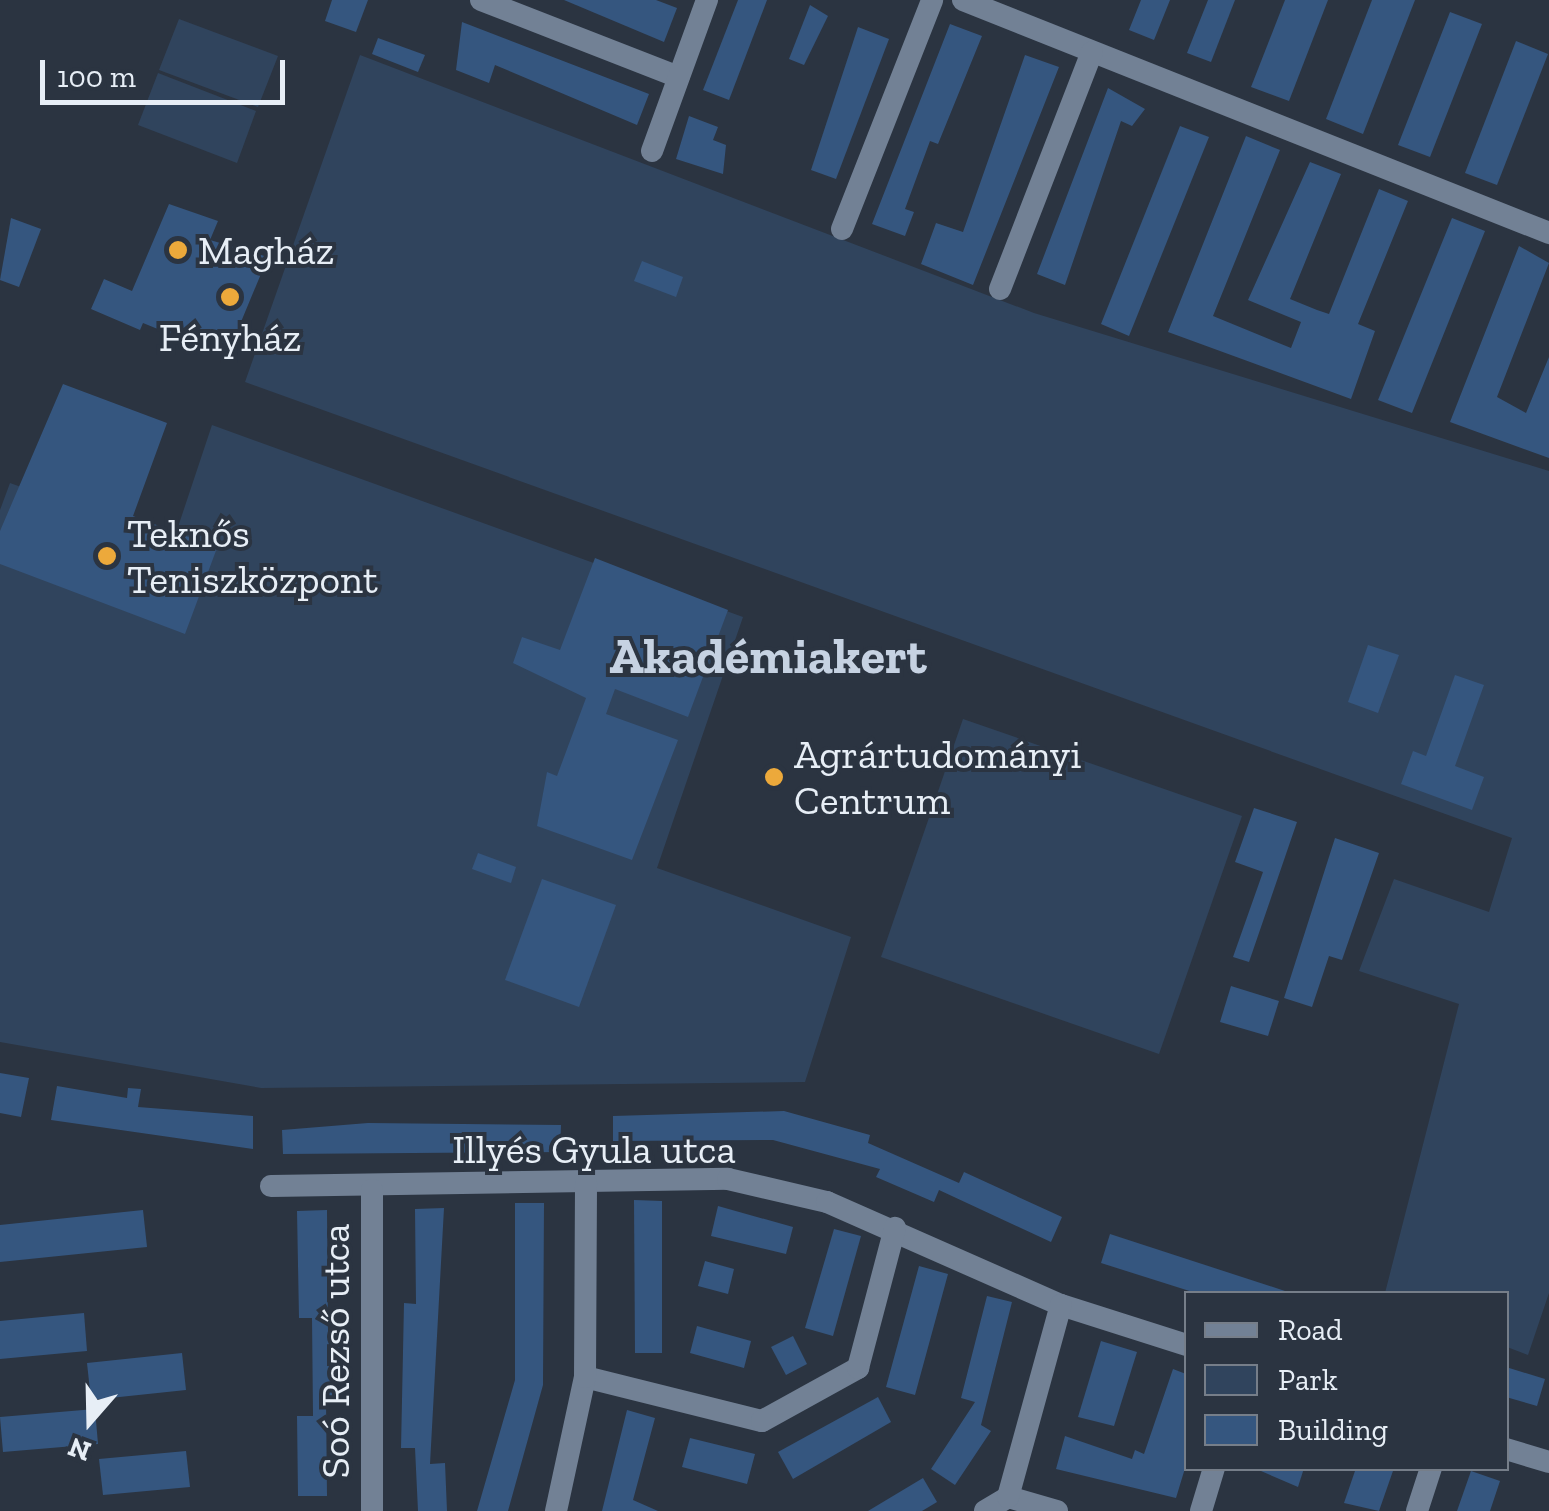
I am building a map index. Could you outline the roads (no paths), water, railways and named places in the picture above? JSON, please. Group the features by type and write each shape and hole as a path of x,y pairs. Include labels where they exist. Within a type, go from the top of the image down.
{"street":[{"path":"480,0 678,77"},
{"path":"652,151 707,0"},
{"path":"842,230 932,0"},
{"path":"963,0 1549,233"},
{"path":"1000,290 1092,52"},
{"name":"Illyés Gyula utca","path":"272,1186 372,1190 728,1179 827,1202 896,1228 1061,1304 1184,1344"},
{"path":"556,1511 586,1378 586,1182"},
{"name":"Soó Rezső utca","path":"372,1190 372,1511"},
{"path":"586,1378 762,1421 858,1368 896,1228"},
{"path":"985,1511 1008,1497 1061,1304"},
{"path":"1509,1449 1549,1462"},
{"path":"1201,1511 1213,1471"},
{"path":"1417,1511 1429,1471"},
{"path":"1008,1497 1056,1511"}],"place":[{"name":"Magház","path":"178,250"},
{"name":"Fényház","path":"230,297"},
{"name":"Teknős Teniszközpont","path":"107,556"},
{"name":"Agrártudományi Centrum","path":"774,777"}],"district":[{"name":"Akadémiakert","path":"768,657"}]}
